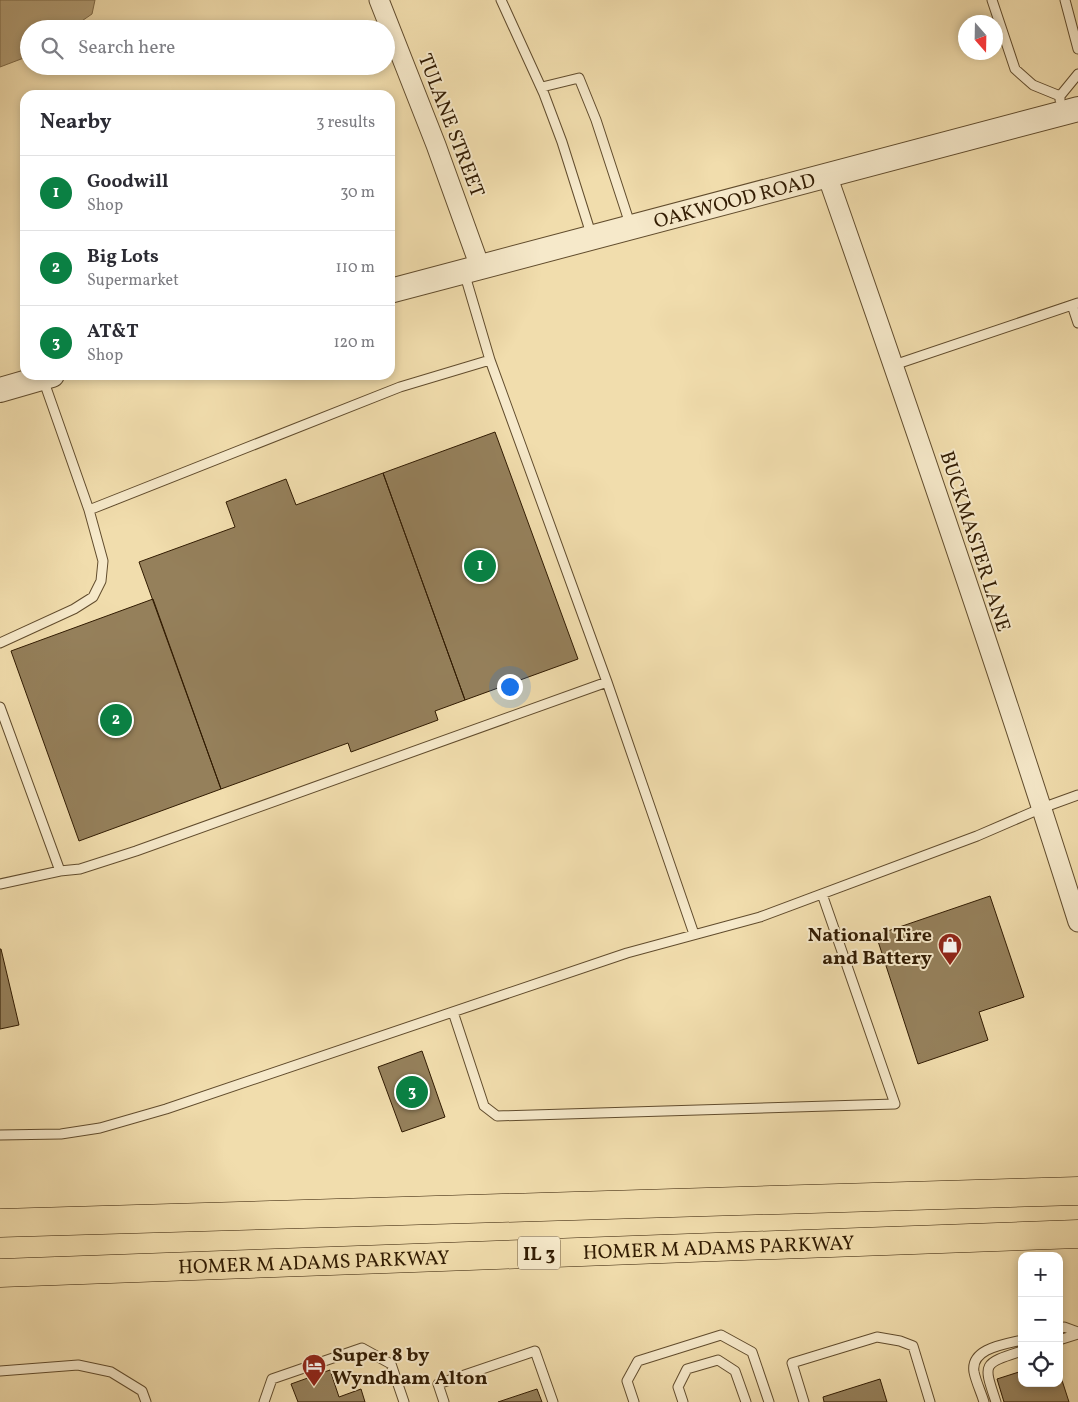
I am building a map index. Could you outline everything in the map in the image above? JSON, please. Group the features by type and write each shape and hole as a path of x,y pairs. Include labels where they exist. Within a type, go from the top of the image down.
{"main road":[{"name":"IL 3","path":"0,1223 1078,1191"},
{"name":"HOMER M ADAMS PARKWAY","path":"0,1273 1078,1234"}],"street":[{"name":"TULANE STREET","path":"379,0 387,20"},
{"name":"TULANE STREET","path":"395,41 436,145 472,270"},
{"name":"OAKWOOD ROAD","path":"395,290 827,175 1066,107"},
{"name":"BUCKMASTER LANE","path":"827,175 894,365 1042,808 1078,922"},
{"path":"0,390 34,380"}],"lane":[{"path":"501,0 542,87 562,142 592,238"},
{"path":"992,0 1016,69 1033,85 1066,107 1078,74"},
{"path":"1065,0 1078,49"},
{"path":"542,87 579,78 596,120 631,228"},
{"path":"472,270 490,360 607,682 694,934"},
{"path":"894,365 1075,304 1078,323"},
{"path":"89,510 400,387 490,360"},
{"path":"0,642 74,609 93,597 101,581 103,561 48,380"},
{"path":"0,884 60,871 80,870 607,682"},
{"path":"0,707 60,871"},
{"path":"0,1135 62,1134 100,1128 166,1109 627,953 760,917 977,836 1042,808 1078,796"},
{"path":"453,1012 484,1106 497,1116 895,1104 822,894"},
{"path":"1063,1327 1078,1333"},
{"path":"1063,1339 1078,1333"},
{"path":"634,1402 627,1381 638,1361 721,1335 752,1352 768,1402"},
{"path":"804,1402 792,1363 877,1337 900,1341 913,1346 930,1402"},
{"path":"984,1402 974,1370 977,1358 986,1350 1018,1341"},
{"path":"264,1402 272,1379 362,1348 391,1364 404,1402"},
{"path":"444,1402 438,1384 535,1350 553,1402"},
{"path":"996,1402 987,1375 988,1366 995,1360 1018,1352"},
{"path":"683,1402 678,1387 687,1369 718,1360 736,1371 746,1402"},
{"path":"0,1370 78,1365 111,1372 142,1391 146,1402"}],"shaded area":[{"path":"0,0 95,0 92,14 83,20 20,20 20,59 0,67"}],"building":[{"path":"495,432 578,659 465,700 383,473"},
{"path":"383,473 465,700 435,711 438,720 351,752 348,743 221,789 139,562 235,527 226,502 286,479 296,505"},
{"path":"153,599 221,789 79,841 11,651"},
{"name":"National Tire and Battery","path":"990,896 1024,997 979,1012 988,1040 918,1064 876,935"},
{"path":"0,949 19,1025 0,1029"},
{"path":"422,1051 445,1117 402,1132 378,1067"},
{"name":"Super 8 by Wyndham Alton","path":"330,1370 339,1397 361,1389 365,1402 298,1402 291,1384"},
{"path":"1018,1372 1018,1387 1063,1387 1063,1383 1069,1402 1004,1402 997,1379"},
{"path":"880,1379 887,1402 824,1402 823,1397"},
{"path":"537,1389 542,1402 498,1402"}],"place":[{"name":"Goodwill","path":"480,566"},
{"name":"Big Lots","path":"116,720"},
{"name":"National Tire and Battery","path":"950,966"},
{"name":"AT&T","path":"412,1092"},
{"name":"Super 8 by Wyndham Alton","path":"314,1387"}]}
